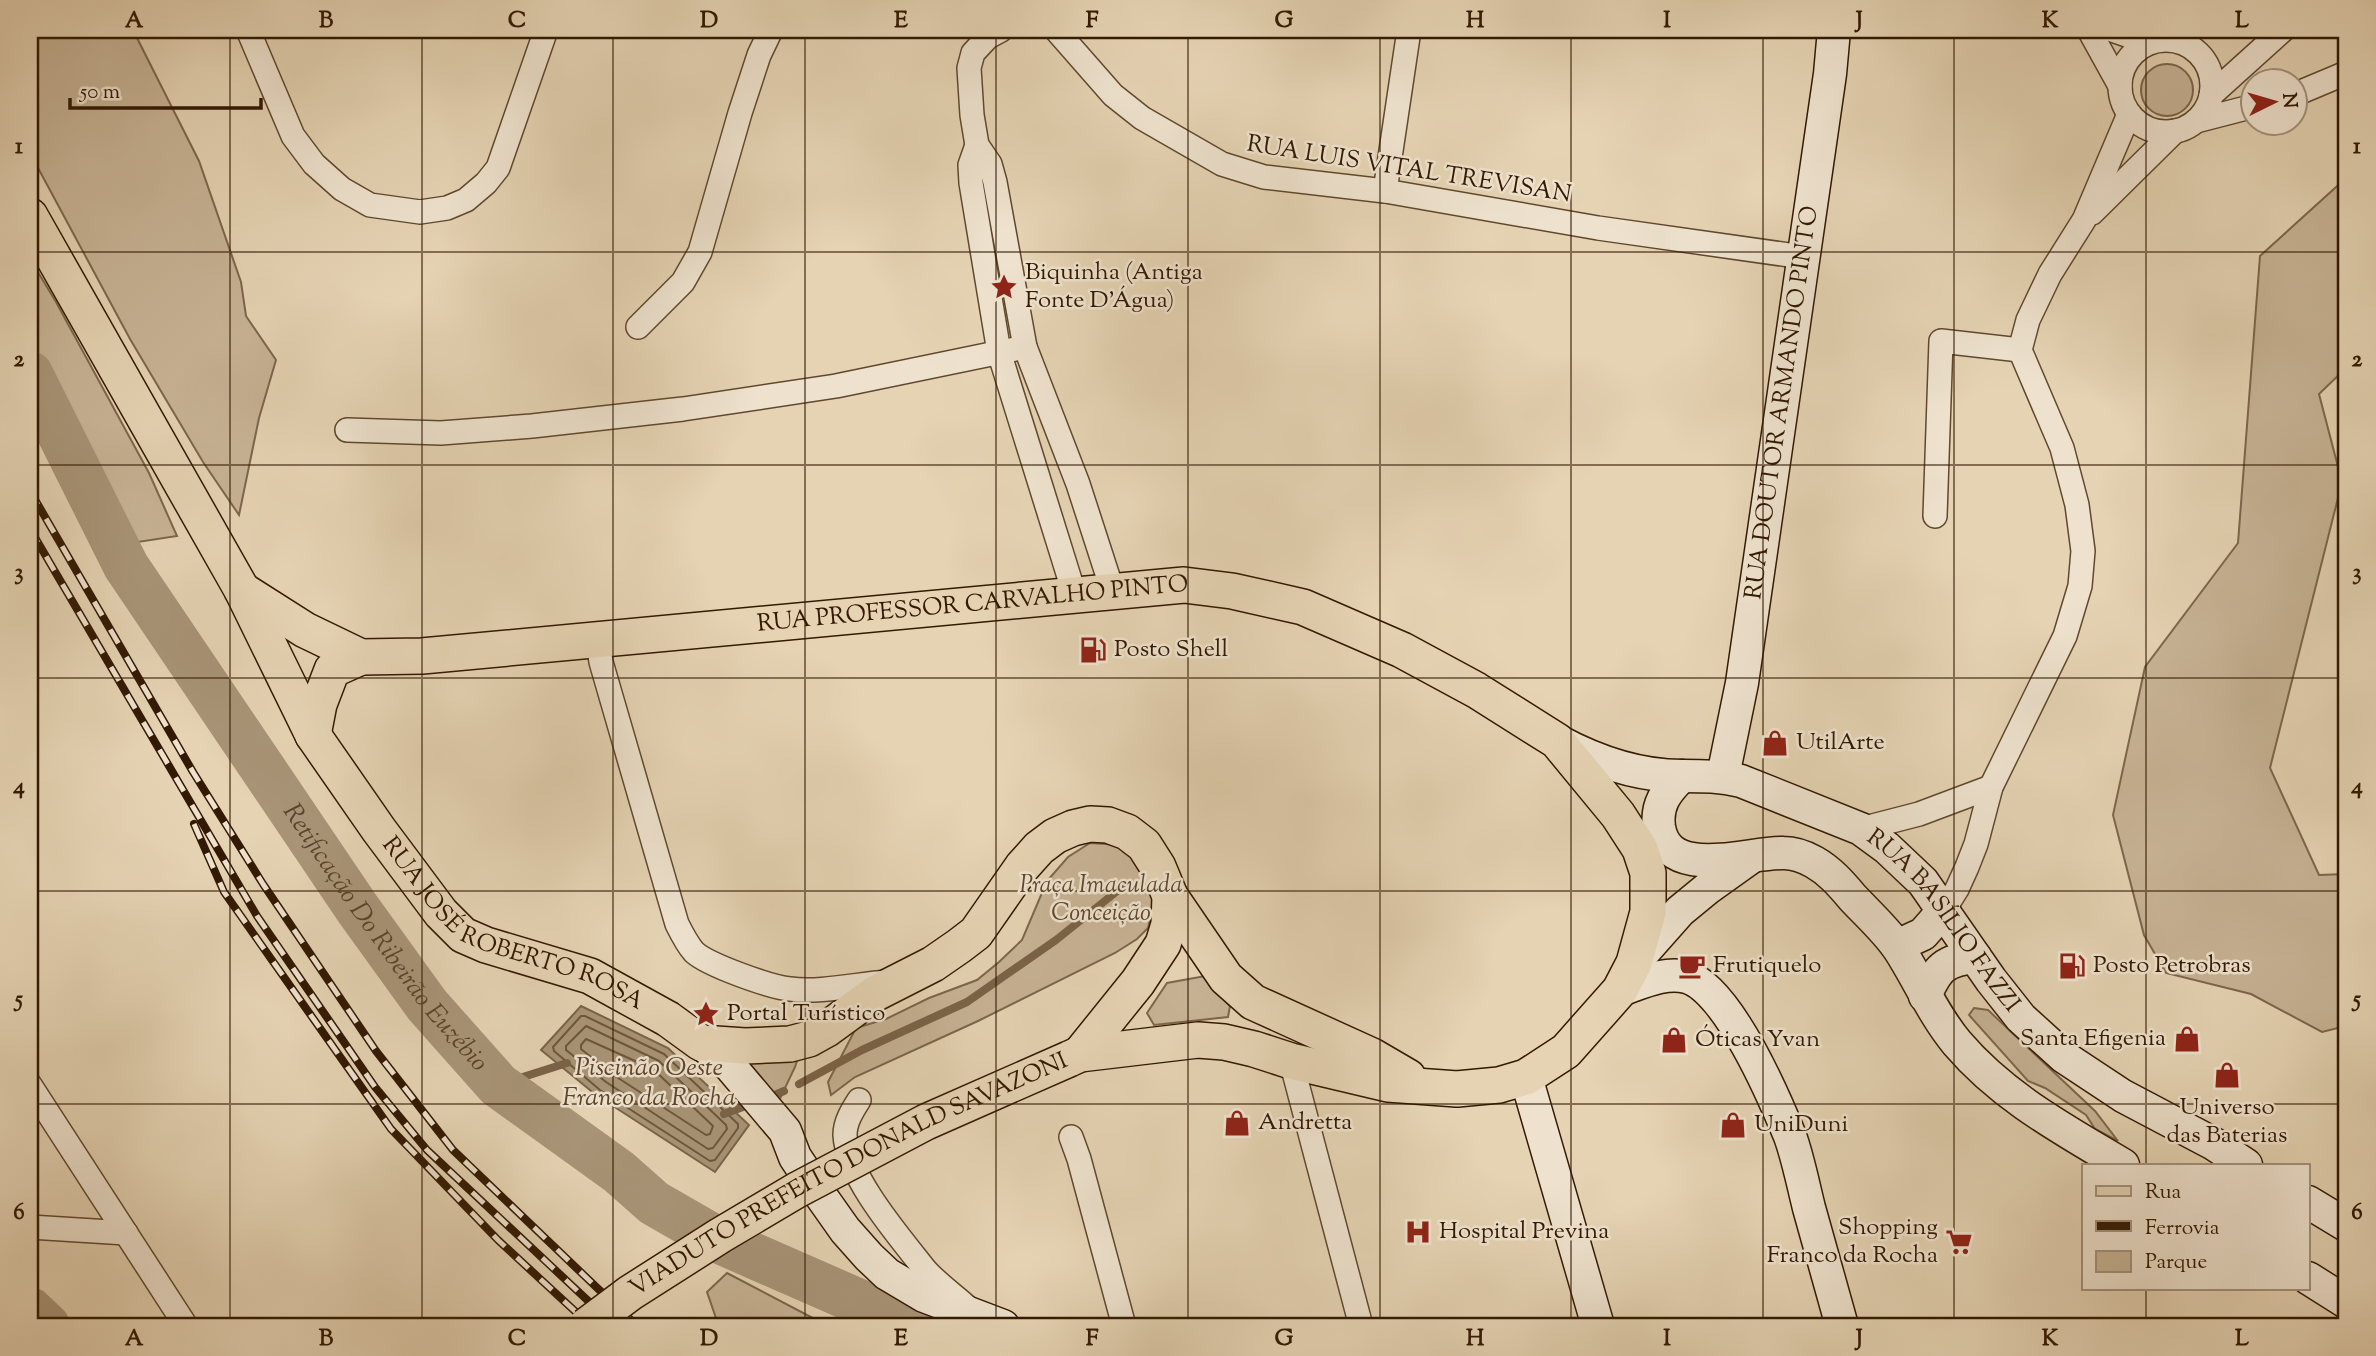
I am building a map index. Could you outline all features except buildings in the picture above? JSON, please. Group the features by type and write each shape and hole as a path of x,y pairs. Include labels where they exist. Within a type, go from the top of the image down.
{"main road":[{"name":"RUA DOUTOR ARMANDO PINTO","path":"1723,776 1742,683 1830,74 1834,30"},
{"name":"RUA JOSÉ ROBERTO ROSA","path":"30,216 242,590 313,736 441,913 463,935 590,976 668,1019 701,1043"},
{"name":"RUA PROFESSOR CARVALHO PINTO","path":"242,590 305,630 361,657 422,656 598,641 1184,585 1232,591 1303,607 1402,650 1476,690 1556,741 1587,757 1608,765 1647,773 1682,776"},
{"path":"313,736 319,704 332,670 361,657"},
{"path":"1556,741 1618,815 1640,849 1648,873 1648,912 1627,977"},
{"name":"RUA BASÍLIO FAZZI","path":"2121,1164 2042,1117 1994,1081 1957,1043 1925,996 1897,946 1829,872 1800,855 1784,853 1751,858 1701,860 1673,853 1664,844 1658,820 1659,807 1669,788 1682,776 1723,776 1758,787 1861,829 1923,882 2021,1018 2064,1057 2123,1096 2214,1144 2244,1164"},
{"path":"701,1043 745,1046 790,1044 809,1039 861,1006 876,993 933,964 976,933 1022,867 1039,848 1055,836 1090,824 1108,825 1127,832 1144,845 1158,867 1170,896 1226,978 1253,1002 1372,1056 1424,1087"},
{"path":"1074,1056 1198,1040 1224,1042 1291,1062 1388,1084 1457,1088 1500,1085 1526,1077 1566,1051 1680,911 1751,858"},
{"path":"1074,1056 1122,1003 1163,944 1170,924 1170,896"},
{"path":"1897,946 1923,934 1944,910"},
{"path":"1925,996 1940,968 1953,960 1975,957"},
{"path":"1627,977 1674,975 1699,983 1709,990 1721,1005 1752,1054 1790,1137 1842,1326"},
{"path":"701,1043 730,1066 785,1131 795,1157 845,1230 869,1257 887,1274 924,1296 991,1322"},
{"name":"VIADUTO PREFEITO DONALD SAVAZONI","path":"586,1326 630,1293 797,1190 926,1122 1074,1056"},
{"path":"1526,1077 1598,1326"},
{"path":"2310,1203 2346,1225"},
{"path":"2310,1279 2346,1302"}],"street":[{"path":"248,30 293,136 314,164 342,189 370,205 420,212 447,208 467,200 486,183 498,167 546,30"},
{"path":"638,327 683,282 700,252 740,113 759,55 771,30"},
{"path":"1001,30 988,37 973,52 969,68 969,90 977,145 990,164 995,182 1025,347 1078,484 1113,592"},
{"name":"RUA LUIS VITAL TREVISAN","path":"1056,30 1113,95 1142,118 1222,164 1264,177 1385,191 1598,228 1802,257"},
{"path":"1385,191 1409,30"},
{"path":"2089,30 2120,86"},
{"path":"2084,220 2206,109 2211,95 2209,71 2197,52 2184,43 2112,30"},
{"path":"2211,95 2283,30"},
{"path":"2157,38 2139,48 2122,71 2122,101 2129,114 2140,124 2153,131 2168,133 2240,110"},
{"path":"2310,88 2346,73"},
{"path":"1944,910 1967,867 1991,787 2064,636 2080,586 2083,551 2077,505 2062,448 2020,350 2028,320 2050,274 2084,220 2129,114"},
{"path":"977,145 970,165 971,183 999,352 1075,596"},
{"path":"1935,516 1941,341 2020,350"},
{"path":"347,430 441,433 532,426 683,408 836,386 1025,347"},
{"path":"598,641 601,662 677,924 696,954 743,975 792,990 843,988 901,981"},
{"path":"1861,829 1919,814 1991,787"},
{"path":"1291,1062 1361,1326"},
{"path":"30,1085 186,1326"},
{"path":"859,1100 850,1115 845,1133 849,1155 865,1188 924,1268 991,1322"},
{"path":"1071,1137 1124,1326"},
{"path":"30,1227 126,1233"}],"green space":[{"path":"30,30 133,30 199,161 241,282 246,316 276,360 259,418 239,515 203,462 130,339 30,153"},
{"path":"2167,64 2186,71 2193,90 2186,109 2167,116 2148,109 2141,90 2148,71"},
{"path":"2346,178 2346,368 2319,394 2342,482 2270,768 2319,875 2346,874 2346,1026 2322,1032 2251,994 2166,973 2144,935 2113,815 2145,667 2238,543 2260,256"},
{"path":"30,259 149,473 177,536 125,544 30,354"},
{"name":"Praça Imaculada Conceição","path":"1090,843 1121,845 1133,857 1155,899 1148,928 1137,939 1115,953 978,1021 855,1077 831,1095 828,1082 856,1028 886,1019 929,998 977,980 1022,940 1047,881 1068,857"},
{"path":"1205,976 1230,1006 1228,1017 1154,1025 1147,1013 1167,983"},
{"path":"1974,1008 1988,1010 2095,1111 2118,1141 2095,1129 2086,1115 2045,1088 2028,1081 1969,1015"},
{"path":"802,1046 778,1103 749,1068 745,1057"},
{"path":"727,1273 828,1326 722,1326 716,1318 707,1292"}],"water":[{"name":"Piscinão Oeste Franco da Rocha","path":"581,1006 668,1048 749,1125 715,1172 596,1095 541,1050"}],"waterway":[{"name":"Retificação Do Ribeirão Euzébio","path":"30,374 126,566 357,908 427,1005 498,1085 619,1172 654,1203 720,1241 914,1326"},
{"path":"799,1084 862,1050 967,1002 1056,940 1126,884 1158,892"},
{"path":"498,1085 567,1063"},
{"path":"768,1098 784,1091"},
{"path":"724,1114 751,1104"},
{"path":"30,1310 47,1326"}],"railway":[{"path":"30,491 193,772 263,884 376,1051 453,1150 637,1326"},
{"path":"30,529 257,916 375,1087 427,1150 615,1326"},
{"path":"194,824 224,892 391,1129 498,1240 591,1326"}],"place":[{"name":"Biquinha (Antiga Fonte D'Água)","path":"1004,287"},
{"name":"Posto Shell","path":"1093,650"},
{"name":"UtilArte","path":"1775,743"},
{"name":"Frutiquelo","path":"1692,966"},
{"name":"Posto Petrobras","path":"2072,966"},
{"name":"Portal Turístico","path":"706,1014"},
{"name":"Santa Efigenia","path":"2187,1039"},
{"name":"Óticas Yvan","path":"1674,1040"},
{"name":"Universo das Baterias","path":"2227,1075"},
{"name":"Andretta","path":"1237,1123"},
{"name":"UniDuni","path":"1733,1125"},
{"name":"Hospital Previna","path":"1418,1232"},
{"name":"Shopping Franco da Rocha","path":"1959,1242"}]}
